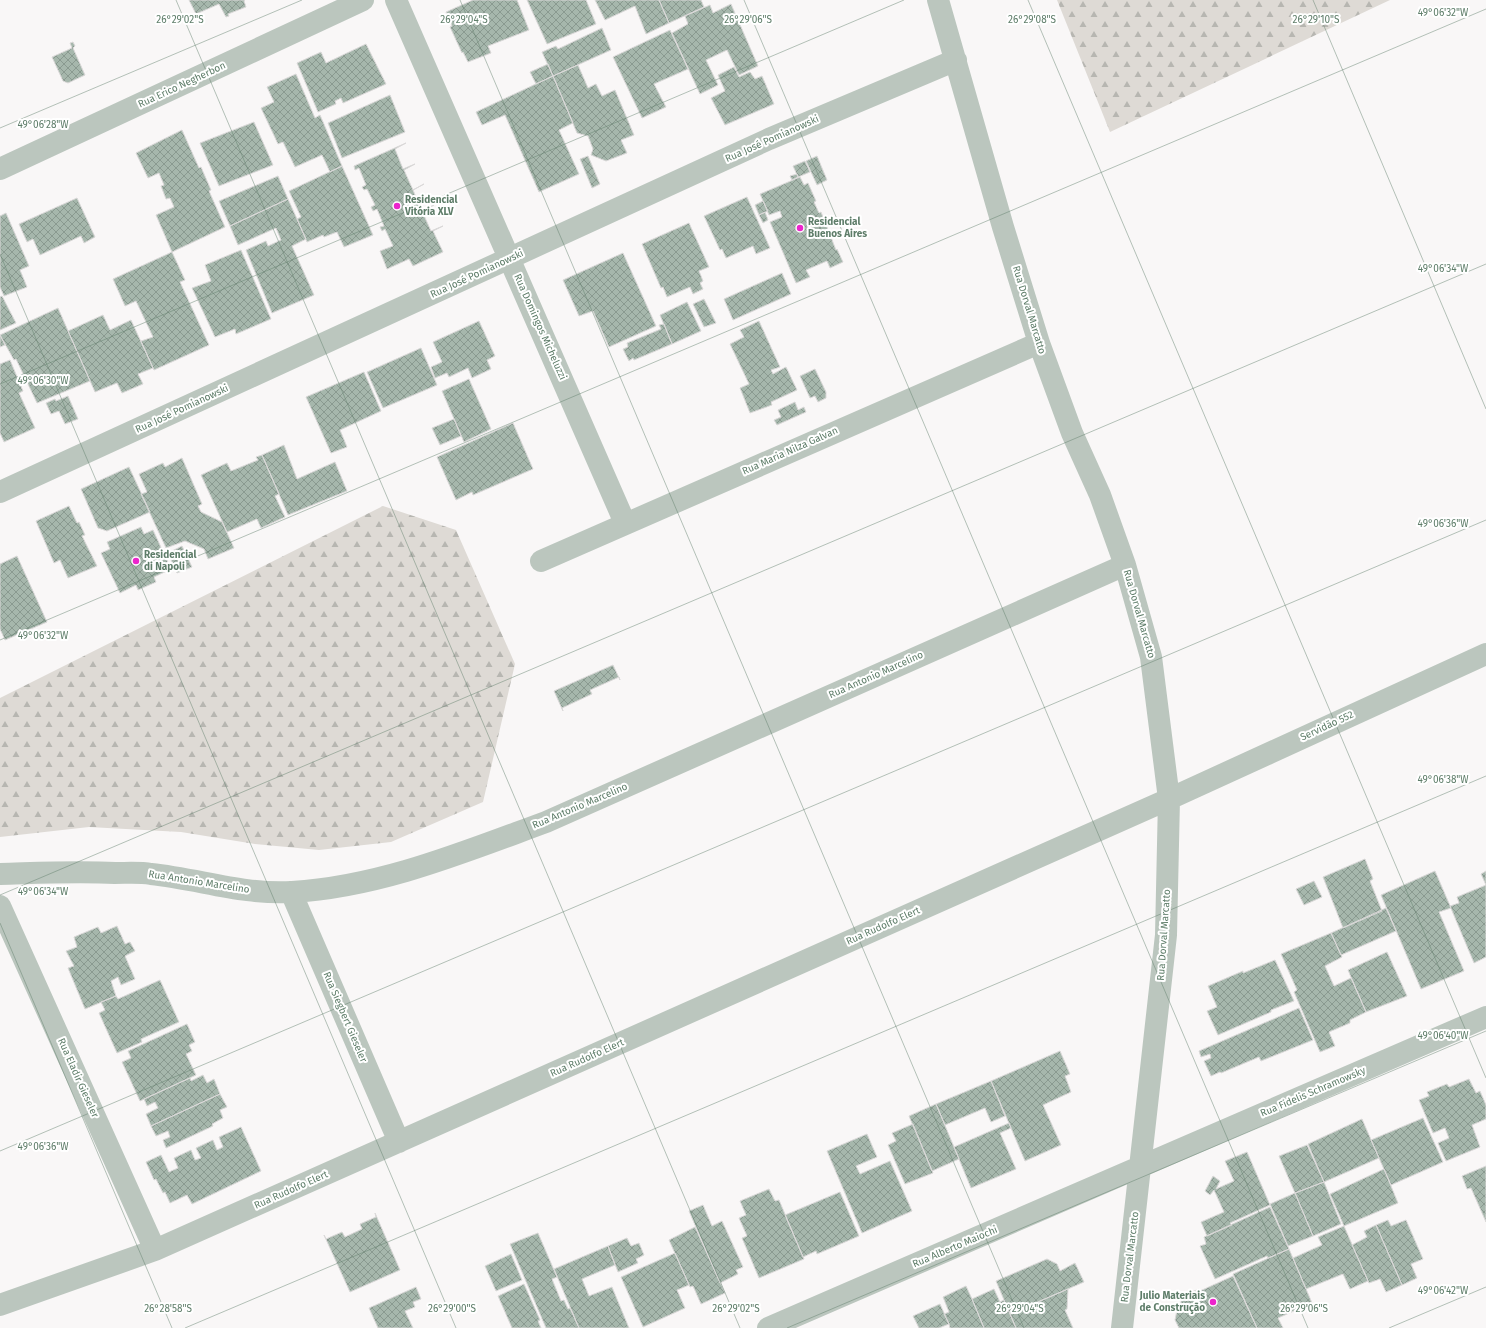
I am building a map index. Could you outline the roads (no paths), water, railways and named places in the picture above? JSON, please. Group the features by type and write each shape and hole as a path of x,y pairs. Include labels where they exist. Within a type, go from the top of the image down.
{"street":[{"name":"Rua Erico Negherbon","path":"0,169 363,0"},
{"name":"Rua Domingos Micheluzzi","path":"396,0 626,523"},
{"name":"Rua Dorval Marcatto","path":"938,0 1003,227 1039,342 1072,433 1100,495 1125,565 1151,656 1169,799 1166,935 1122,1328"},
{"name":"Rua José Pomianowski","path":"0,492 769,139 956,60"},
{"name":"Rua Maria Nilza Galvan","path":"541,561 1039,342"},
{"name":"Rua Antonio Marcelino","path":"0,874 78,872 151,874 236,889 291,892 338,887 384,877 473,849 546,822 1125,565"},
{"name":"Servidão 552","path":"1169,799 1486,654"},
{"name":"Rua Rudolfo Elert","path":"0,1305 156,1250 1169,799"},
{"name":"Rua Siegbert Gieseler","path":"291,892 399,1142"},
{"name":"Rua Eladir Gieseler","path":"0,906 156,1250"},
{"name":"Rua Fidelis Schramowsky","path":"1141,1167 1486,1017"},
{"name":"Rua Alberto Maiochi","path":"768,1328 1141,1167"}],"place":[{"name":"Residencial Vitória XLV","path":"397,206"},
{"name":"Residencial Buenos Aires","path":"800,228"},
{"name":"Residencial di Napoli","path":"136,561"},
{"name":"Julio Materiais de Construção","path":"1213,1302"}]}
